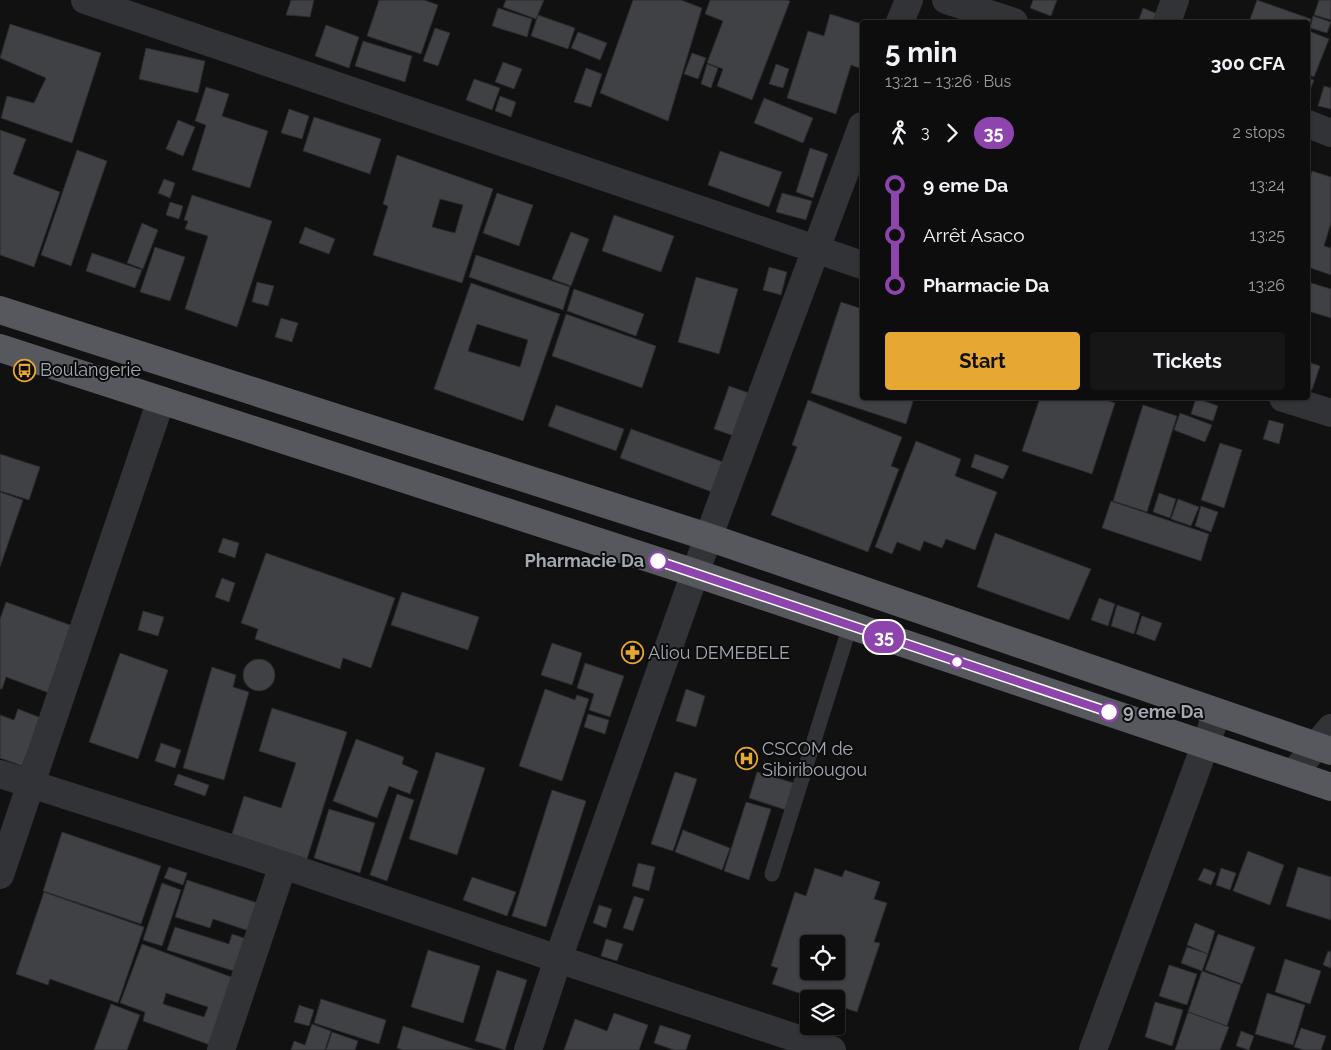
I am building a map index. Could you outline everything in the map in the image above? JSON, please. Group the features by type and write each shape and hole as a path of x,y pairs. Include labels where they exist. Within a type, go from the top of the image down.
{"highway":[{"path":"0,310 708,537 1217,713 1326,742"},
{"path":"0,348 695,573 1331,787"}],"street":[{"path":"85,0 860,264"},
{"path":"901,20 909,0"},
{"path":"946,0 1008,20"},
{"path":"1168,20 1175,0"},
{"path":"1310,125 1331,133"},
{"path":"528,1050 558,959 708,537 817,251 860,132"},
{"path":"0,876 161,400"},
{"path":"1290,400 1331,412"},
{"path":"1094,1050 1217,713"},
{"path":"1294,774 1326,742"},
{"path":"0,774 283,865 832,1050"},
{"path":"221,1050 283,865"}],"lane":[{"path":"772,874 850,626"}],"building":[{"path":"291,0 314,0 310,17 286,15"},
{"path":"379,0 424,0 438,5 421,54 367,36"},
{"path":"506,0 544,0 536,19 503,7"},
{"path":"633,0 681,0 702,8 668,121 600,93"},
{"path":"710,0 790,1 752,100 717,86 723,69 707,63 723,21 705,14"},
{"path":"1033,0 1057,0 1051,16 1030,8"},
{"path":"1257,0 1311,19 1310,22 1310,20 1250,20"},
{"path":"1319,0 1331,0 1331,20 1314,15"},
{"path":"498,8 532,19 527,37 492,26"},
{"path":"1143,8 1160,15 1158,20 1139,20"},
{"path":"830,14 860,23 860,64 859,68 851,65 836,114 787,98 808,31 824,36"},
{"path":"538,15 575,28 568,49 531,36"},
{"path":"1313,16 1331,22 1327,33 1310,28"},
{"path":"10,24 101,53 72,143 1,118 7,96 34,103 46,78 0,58"},
{"path":"326,25 359,37 349,68 315,56"},
{"path":"435,28 450,33 438,66 423,61"},
{"path":"1310,31 1329,39 1314,77 1310,75"},
{"path":"578,32 607,43 600,60 571,48"},
{"path":"363,41 412,56 405,82 355,66"},
{"path":"146,48 205,61 198,93 139,79"},
{"path":"692,53 706,58 698,79 684,74"},
{"path":"503,62 522,69 514,89 495,82"},
{"path":"707,64 718,68 711,88 701,84"},
{"path":"776,64 789,69 783,88 769,84"},
{"path":"586,68 602,74 591,107 574,102"},
{"path":"474,79 500,88 492,110 466,100"},
{"path":"1310,79 1314,80 1310,91"},
{"path":"1324,86 1331,88 1331,109 1318,106"},
{"path":"206,87 229,94 222,116 268,131 250,188 192,170 206,125 195,121"},
{"path":"500,96 516,102 511,117 495,111"},
{"path":"764,98 813,118 803,143 754,123"},
{"path":"289,109 309,116 302,139 281,133"},
{"path":"314,117 381,139 370,174 303,151"},
{"path":"178,120 195,127 183,156 166,149"},
{"path":"0,130 26,139 13,174 60,192 34,267 0,255"},
{"path":"810,148 828,154 813,198 796,192"},
{"path":"77,150 107,161 71,266 41,255"},
{"path":"720,151 782,172 769,207 708,185"},
{"path":"397,155 493,189 462,283 373,255 388,206 383,204","holes":["440,199 463,205 455,233 432,227"]},
{"path":"1312,171 1331,177 1331,223 1324,246 1331,248 1331,275 1310,268 1310,178"},
{"path":"164,179 175,183 170,198 158,193"},
{"path":"497,193 533,205 519,246 483,233"},
{"path":"782,193 812,201 806,220 776,212"},
{"path":"192,195 272,221 237,327 185,309 208,236 185,229 188,221 184,220"},
{"path":"170,202 183,206 179,219 166,215"},
{"path":"614,215 674,236 661,272 602,251"},
{"path":"142,223 158,230 143,269 127,263"},
{"path":"305,227 335,239 329,254 299,243"},
{"path":"571,232 589,239 571,286 552,279"},
{"path":"155,247 185,257 170,301 140,292"},
{"path":"92,253 142,270 135,288 86,271"},
{"path":"476,255 570,287 563,310 469,277"},
{"path":"769,267 787,272 781,295 763,290"},
{"path":"696,277 738,289 719,354 678,342"},
{"path":"257,282 274,286 268,306 252,302"},
{"path":"471,283 560,314 523,421 434,389","holes":["477,324 528,340 520,367 468,351"]},
{"path":"1310,283 1331,289 1331,318 1310,312"},
{"path":"574,289 644,314 636,336 567,311"},
{"path":"841,302 860,308 860,400 913,400 906,424 811,393"},
{"path":"566,314 656,346 642,388 552,356"},
{"path":"281,318 298,323 292,342 275,337"},
{"path":"1310,363 1320,366 1312,390 1310,390"},
{"path":"729,386 749,393 734,436 714,429"},
{"path":"808,400 902,437 891,466 899,469 868,552 771,515 797,447 792,445"},
{"path":"1039,400 1106,400 1115,403 1092,474 1022,451"},
{"path":"1195,400 1202,400 1218,406 1213,421 1191,414"},
{"path":"556,405 624,429 616,451 548,426"},
{"path":"1143,405 1177,416 1147,512 1113,501"},
{"path":"1180,413 1212,425 1205,442 1174,430"},
{"path":"1269,420 1284,424 1279,444 1263,439"},
{"path":"631,429 723,462 712,492 620,458"},
{"path":"916,441 961,459 955,476 997,492 975,550 946,539 942,548 924,541 920,551 897,542 892,554 875,547"},
{"path":"1220,443 1242,450 1224,508 1201,500"},
{"path":"0,454 40,467 29,500 0,491"},
{"path":"975,454 1009,466 1003,479 971,467"},
{"path":"0,492 23,500 0,567"},
{"path":"1159,493 1176,499 1170,518 1153,512"},
{"path":"1178,499 1199,507 1191,526 1171,519"},
{"path":"1111,501 1209,534 1201,561 1102,528"},
{"path":"1201,506 1218,512 1211,532 1195,526"},
{"path":"995,533 1091,569 1069,620 977,587"},
{"path":"223,538 239,543 235,558 218,552"},
{"path":"266,553 395,598 371,668 343,658 340,669 255,639 258,629 241,623"},
{"path":"222,578 235,583 229,602 215,597"},
{"path":"402,592 479,617 468,650 391,625"},
{"path":"1099,598 1115,604 1108,626 1091,620"},
{"path":"6,602 73,626 49,693 6,677 2,689 0,689 0,619"},
{"path":"1117,605 1140,613 1134,634 1111,626"},
{"path":"143,611 164,617 158,636 138,630"},
{"path":"1142,616 1162,623 1155,641 1136,634"},
{"path":"552,643 582,653 572,685 541,675"},
{"path":"120,653 168,670 138,759 89,742"},
{"path":"259,659 271,663 275,675 271,687 259,691 247,687 243,675 247,663"},
{"path":"585,663 624,676 610,717 589,710 594,694 577,688"},
{"path":"212,667 236,675 233,687 249,692 224,780 183,768"},
{"path":"545,689 575,700 577,695 589,699 562,781 519,766"},
{"path":"686,689 705,696 696,727 676,721"},
{"path":"272,708 347,732 307,859 232,834 244,796 281,808 296,763 259,751"},
{"path":"18,709 49,721 27,753 22,766 0,758 0,715 14,720"},
{"path":"588,714 609,720 605,734 584,727"},
{"path":"356,739 404,757 402,764 418,771 410,794 389,786 377,818 333,801"},
{"path":"161,743 181,750 175,768 155,761"},
{"path":"436,752 485,768 457,855 409,839"},
{"path":"675,772 697,779 673,851 651,844"},
{"path":"757,772 794,783 786,810 749,798"},
{"path":"178,774 209,785 205,796 174,785"},
{"path":"552,790 586,801 546,927 512,916"},
{"path":"397,794 414,800 387,881 370,875"},
{"path":"746,802 771,809 749,880 724,871"},
{"path":"329,809 375,823 360,873 314,858"},
{"path":"683,830 730,848 722,870 675,852"},
{"path":"62,832 161,866 141,924 43,891"},
{"path":"1248,851 1284,865 1270,905 1233,891"},
{"path":"638,863 655,867 649,891 632,886"},
{"path":"169,867 187,873 183,885 164,878"},
{"path":"1298,867 1331,877 1331,920 1286,906"},
{"path":"815,868 842,877 845,870 880,882 874,899 887,903 874,942 880,943 857,1012 845,1008 845,990 800,990 800,993 772,984 778,968 771,966 795,892 806,896"},
{"path":"1204,868 1216,873 1211,885 1198,880"},
{"path":"1221,868 1236,873 1230,890 1216,885"},
{"path":"472,877 516,892 507,916 463,900"},
{"path":"187,880 261,904 252,932 213,919 210,928 175,917"},
{"path":"162,883 181,890 162,946 143,940"},
{"path":"44,892 144,927 118,1003 50,979 48,985 16,974"},
{"path":"634,896 644,899 633,931 623,928"},
{"path":"599,905 612,909 606,928 593,923"},
{"path":"1195,923 1215,931 1208,954 1187,945"},
{"path":"175,927 229,944 232,934 247,939 237,972 167,950"},
{"path":"1218,934 1255,947 1242,984 1205,970"},
{"path":"606,939 623,944 617,961 601,956"},
{"path":"142,944 234,978 210,1045 143,1021 145,1012 120,1003","holes":["166,993 208,1007 204,1017 163,1004"]},
{"path":"1187,947 1208,954 1202,971 1181,963"},
{"path":"428,950 480,966 463,1023 411,1007"},
{"path":"1328,951 1331,952 1331,968 1323,965"},
{"path":"1285,959 1321,971 1310,1004 1275,992"},
{"path":"1169,965 1197,974 1187,1005 1159,996"},
{"path":"497,970 527,980 505,1050 475,1041"},
{"path":"1202,971 1241,985 1227,1026 1188,1012"},
{"path":"1267,993 1305,1005 1293,1045 1255,1034"},
{"path":"321,999 386,1020 379,1044 314,1023"},
{"path":"1155,1002 1183,1010 1172,1046 1145,1037"},
{"path":"111,1004 140,1015 127,1050 94,1050"},
{"path":"299,1005 314,1010 309,1026 294,1022"},
{"path":"1188,1012 1229,1027 1220,1050 1175,1050"},
{"path":"614,1013 648,1025 639,1050 564,1050 575,1019 607,1031"},
{"path":"312,1024 331,1031 325,1050 291,1050 294,1041 305,1045"},
{"path":"660,1025 691,1035 686,1050 674,1050 654,1043"},
{"path":"403,1026 476,1050 403,1050 397,1048"},
{"path":"1301,1028 1326,1036 1321,1050 1304,1050 1294,1047"},
{"path":"1241,1031 1254,1036 1249,1050 1236,1046"},
{"path":"332,1032 358,1041 355,1050 326,1050"}],"bus line":[{"name":"35","path":"658,561 1109,712"}],"place":[{"name":"Boulangerie","path":"24,370"},
{"name":"Pharmacie Da","path":"658,561"},
{"name":"Aliou DEMEBELE","path":"632,653"},
{"name":"9 eme Da","path":"1109,712"},
{"name":"CSCOM de Sibiribougou","path":"746,759"}]}
